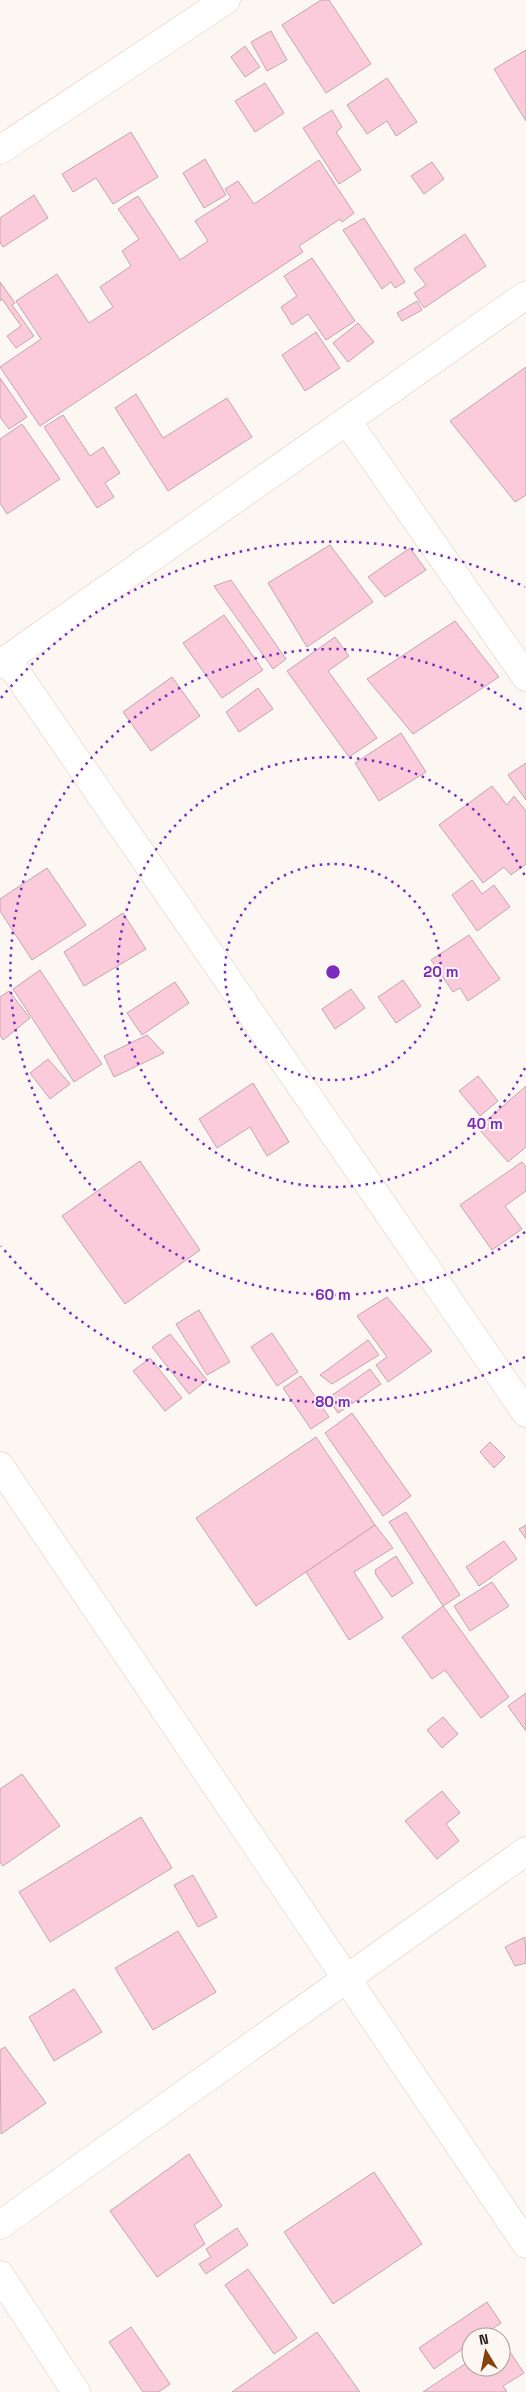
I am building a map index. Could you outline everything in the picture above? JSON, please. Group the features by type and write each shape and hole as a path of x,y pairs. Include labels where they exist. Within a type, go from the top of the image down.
{"street":[{"path":"0,150 226,0"},
{"path":"526,295 3,661 526,1413"},
{"path":"347,421 526,677"},
{"path":"0,1466 526,2244"},
{"path":"0,2226 526,1852"},
{"path":"0,2275 76,2392"}],"building":[{"path":"321,0 329,0 371,64 326,93 282,25"},
{"path":"271,31 287,60 267,71 251,42"},
{"path":"245,46 260,67 245,77 231,57"},
{"path":"526,50 526,121 494,69"},
{"path":"387,78 417,122 396,136 387,121 367,134 347,105"},
{"path":"265,83 284,113 255,132 235,101"},
{"path":"332,110 342,127 336,132 361,170 339,184 303,128"},
{"path":"131,132 158,177 113,204 96,178 73,192 62,174"},
{"path":"205,159 226,195 204,208 183,173"},
{"path":"319,160 354,213 342,222 340,219 299,246 303,252 40,426 0,367 41,339 16,301 57,274 89,323 113,307 100,287 131,266 122,251 139,239 118,209 138,196 180,260 208,241 195,221 231,198 225,189 238,181 254,204"},
{"path":"432,162 444,179 424,194 411,176"},
{"path":"34,195 48,218 3,247 0,243 0,218"},
{"path":"364,218 405,282 395,288 391,282 382,289 343,230"},
{"path":"465,234 486,266 424,308 414,293 426,285 414,269"},
{"path":"312,258 355,321 326,340 308,314 292,325 281,307 297,296 284,276"},
{"path":"0,282 15,303 12,305 34,336 16,348 7,336 21,326 2,299 0,301"},
{"path":"417,301 422,310 402,321 397,313"},
{"path":"358,323 374,342 348,362 333,343"},
{"path":"316,332 340,368 305,391 282,355"},
{"path":"526,367 526,495 515,502 450,421"},
{"path":"0,378 27,417 9,429 0,417"},
{"path":"136,394 163,438 227,398 252,437 168,491 115,408"},
{"path":"63,415 90,456 103,447 120,473 105,483 114,497 97,508 44,427"},
{"path":"22,424 60,479 7,514 0,503 0,439"},
{"path":"330,545 373,602 307,647 268,583"},
{"path":"410,548 426,570 385,597 368,577"},
{"path":"231,580 286,659 273,669 214,586"},
{"path":"224,615 263,670 222,698 183,643"},
{"path":"455,621 499,677 413,734 367,679"},
{"path":"335,637 349,656 328,671 377,738 349,757 287,671"},
{"path":"172,677 200,716 151,751 123,712"},
{"path":"258,688 273,709 239,732 226,712"},
{"path":"401,733 426,772 379,801 355,763"},
{"path":"526,763 526,800 508,775"},
{"path":"492,786 507,805 514,796 526,811 526,864 511,875 504,867 483,883 439,825"},
{"path":"47,868 86,925 32,960 0,911 0,899"},
{"path":"472,880 482,894 494,885 510,907 477,931 452,895"},
{"path":"123,913 146,949 84,986 64,952"},
{"path":"469,935 500,979 468,1001 460,988 453,992 431,960"},
{"path":"40,970 102,1064 74,1082 13,989"},
{"path":"403,980 421,1006 396,1023 378,997"},
{"path":"175,982 189,1003 142,1035 127,1013"},
{"path":"351,989 365,1008 335,1029 322,1009"},
{"path":"9,991 30,1018 3,1040 0,1035 0,997"},
{"path":"147,1035 164,1053 114,1077 104,1056"},
{"path":"48,1059 70,1084 50,1099 30,1073"},
{"path":"478,1076 498,1101 480,1116 459,1091"},
{"path":"253,1083 289,1142 267,1156 250,1127 217,1148 199,1119"},
{"path":"526,1086 526,1147 508,1162 478,1128"},
{"path":"140,1161 200,1250 125,1304 62,1216"},
{"path":"522,1162 526,1167 526,1191 505,1206 522,1229 492,1250 460,1205"},
{"path":"387,1297 432,1351 388,1382 376,1365 387,1357 357,1316"},
{"path":"199,1310 230,1362 207,1375 176,1324"},
{"path":"272,1333 298,1372 277,1386 251,1347"},
{"path":"170,1334 207,1380 189,1394 152,1347"},
{"path":"368,1340 379,1355 332,1384 320,1375"},
{"path":"150,1358 182,1398 165,1411 133,1371"},
{"path":"370,1369 381,1384 338,1413 328,1398"},
{"path":"301,1376 329,1417 311,1429 283,1388"},
{"path":"352,1413 411,1496 383,1516 325,1433"},
{"path":"316,1437 375,1525 256,1606 196,1518"},
{"path":"490,1442 505,1457 494,1468 480,1452"},
{"path":"406,1512 460,1595 443,1606 389,1522"},
{"path":"375,1525 393,1548 354,1572 383,1618 349,1640 306,1572"},
{"path":"526,1525 526,1539 519,1529"},
{"path":"504,1541 517,1559 479,1586 466,1567"},
{"path":"396,1556 413,1583 392,1597 376,1575 375,1570"},
{"path":"492,1582 509,1606 470,1631 454,1606"},
{"path":"443,1606 509,1697 481,1718 445,1670 432,1679 402,1637"},
{"path":"526,1693 526,1731 508,1706"},
{"path":"443,1717 458,1734 442,1748 427,1730"},
{"path":"22,1774 60,1826 3,1866 0,1862 0,1789"},
{"path":"442,1791 460,1813 446,1824 459,1841 437,1859 405,1821"},
{"path":"141,1817 172,1868 50,1942 19,1892"},
{"path":"193,1875 217,1917 198,1927 174,1885"},
{"path":"178,1931 216,1992 153,2030 115,1968"},
{"path":"525,1937 526,1963 515,1966 505,1947"},
{"path":"74,1989 102,2032 54,2061 29,2017"},
{"path":"5,2047 46,2103 1,2134 0,2050"},
{"path":"189,2154 222,2206 194,2225 205,2244 157,2277 110,2211"},
{"path":"374,2172 422,2244 333,2304 284,2232"},
{"path":"237,2228 248,2245 206,2274 199,2264 211,2257 206,2249"},
{"path":"248,2269 297,2338 274,2354 225,2285"},
{"path":"487,2302 501,2323 495,2327 461,2327 461,2350 434,2369 419,2348"},
{"path":"131,2327 170,2384 159,2392 143,2392 109,2342"},
{"path":"317,2332 360,2392 232,2392"},
{"path":"511,2354 524,2373 503,2386 507,2392 423,2392 461,2367 461,2377 511,2377"}]}
